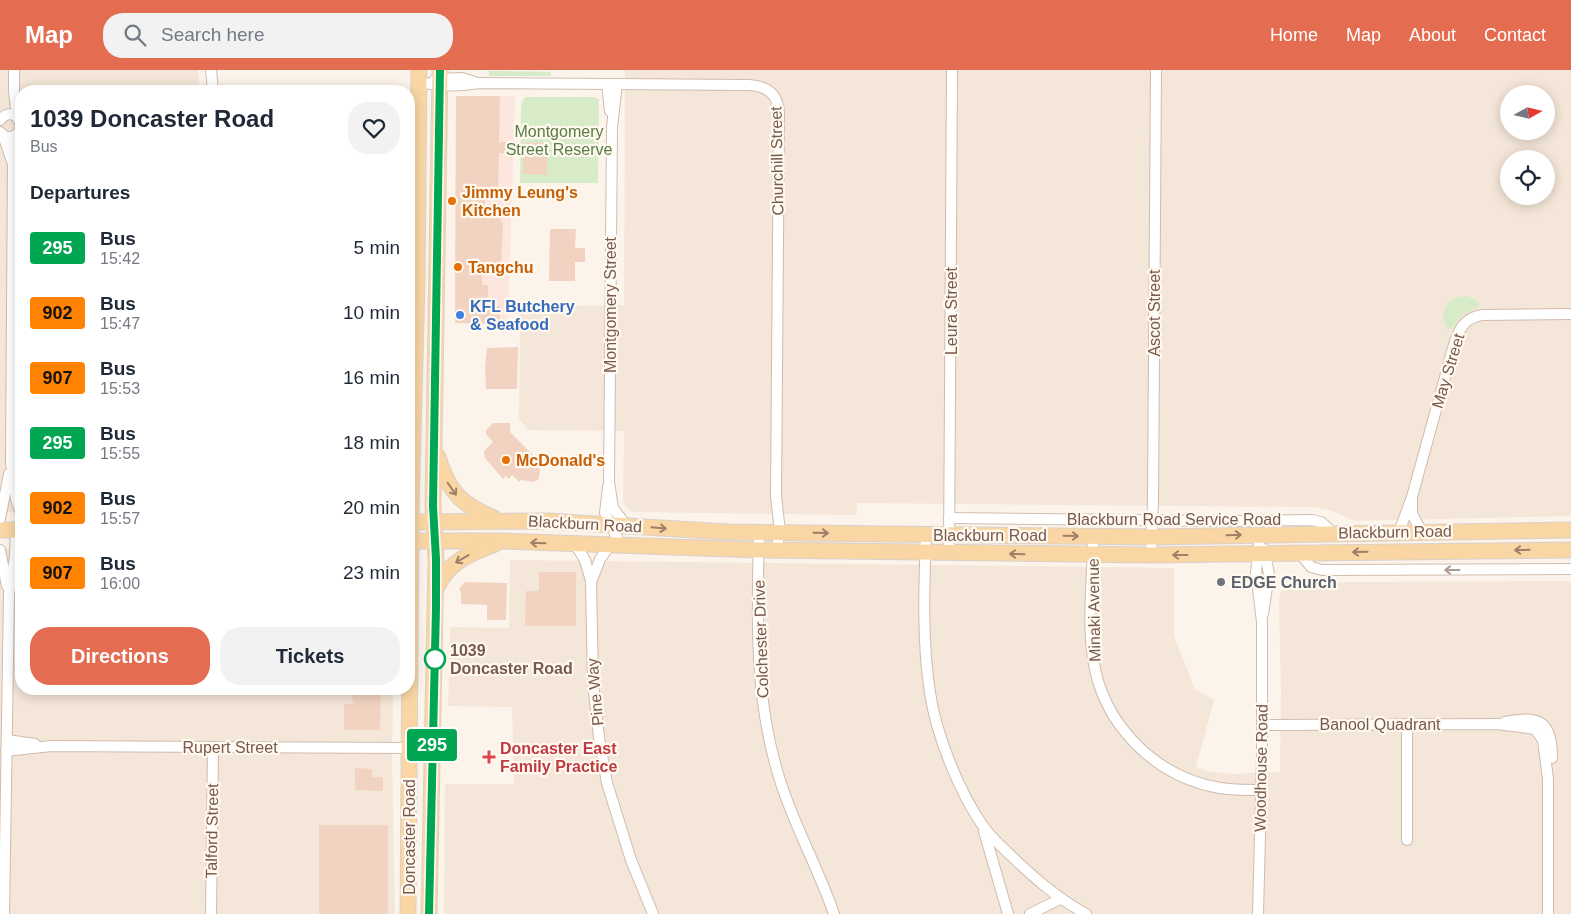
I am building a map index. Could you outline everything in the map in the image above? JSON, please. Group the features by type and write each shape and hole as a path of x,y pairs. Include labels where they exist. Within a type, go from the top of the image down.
{"main road":[{"name":"Doncaster Road","path":"415,337 419,76"},
{"name":"Doncaster Road","path":"429,914 436,590 433,521 440,78"},
{"path":"434,444 442,472 454,492 466,504 479,512 502,521"},
{"name":"Blackburn Road","path":"415,522 502,521 610,524 690,530 770,532 1152,537 1571,530"},
{"path":"0,530 15,530"},
{"name":"Blackburn Road","path":"415,541 616,544 759,550 1151,555 1571,550"},
{"path":"436,590 442,577 457,561 501,541"},
{"name":"Doncaster Road","path":"408,914 410,695"}],"street":[{"path":"14,70 15,98"},
{"path":"211,70 212,85"},
{"name":"Leura Street","path":"949,553 952,70"},
{"name":"Ascot Street","path":"1151,555 1156,70"},
{"name":"Churchill Street","path":"419,76 440,78 462,86 479,83 757,85 769,90 777,100 779,113 776,496 770,532 776,550"},
{"name":"Montgomery Street","path":"612,84 609,482 613,508 626,525"},
{"path":"1,118 14,91"},
{"path":"1,118 11,114 15,116"},
{"path":"2,133 10,137 15,135"},
{"path":"2,133 13,164"},
{"path":"15,149 13,164 11,463 15,492"},
{"name":"May Street","path":"1398,532 1412,497 1454,342 1461,326 1473,317 1482,315 1571,314"},
{"path":"0,350 12,350"},
{"path":"0,519 11,463"},
{"name":"Montgomery Street","path":"609,482 605,513 616,544"},
{"name":"May Street","path":"1412,497 1412,514 1422,532"},
{"name":"Blackburn Road Service Road","path":"949,518 1312,520 1321,522 1333,533"},
{"name":"Colchester Drive","path":"770,532 759,550 759,669 768,737 792,815 834,914"},
{"path":"926,535 925,641 930,695 949,757 982,826 1008,914"},
{"name":"Woodhouse Road","path":"1258,914 1262,790 1262,622 1269,576 1261,554 1260,535"},
{"name":"Minaki Avenue","path":"1093,536 1091,628 1093,658 1103,696 1116,720 1130,739 1149,756 1179,775 1220,788 1262,790"},
{"name":"Pine Way","path":"575,544 585,560 591,581 592,675 607,783 622,834 653,914"},
{"name":"Pine Way","path":"591,581 596,565 616,544"},
{"path":"0,550 9,594"},
{"path":"1299,552 1311,566 1322,570 1571,569"},
{"path":"4,914 9,594 15,558"},
{"path":"1407,724 1407,840"},
{"name":"Banool Quadrant","path":"1262,725 1497,724 1531,728 1539,733 1544,740 1548,779 1548,914"},
{"name":"Rupert Street","path":"6,740 51,746 410,748"},
{"name":"Rupert Street","path":"6,751 51,746"},
{"name":"Talford Street","path":"212,914 213,748"},
{"path":"982,826 1032,875 1060,899 1086,914"},
{"path":"1030,914 1042,906 1060,899"}],"shaded area":[{"path":"0,70 198,70 199,85 15,85 15,512 0,512"},
{"path":"625,70 1571,70 1571,516 1354,521 1330,510 1313,507 857,503 856,515 632,512 623,503 624,431 529,430 519,419 520,307 624,305"},
{"path":"456,96 515,96 508,324 455,323"},
{"path":"0,549 15,549 15,695 393,695 392,759 395,914 0,914"},
{"path":"510,560 1174,568 1174,636 1195,689 1214,700 1196,767 1207,771 1232,774 1280,772 1279,602 1280,592 1289,585 1347,582 1571,581 1571,914 444,914 445,784 514,784 512,707 448,706 450,627 509,628"}],"green space":[{"path":"489,71 551,72 551,76 489,76"},
{"name":"Montgomery Street Reserve","path":"525,97 595,97 599,100 598,183 520,183 521,105"},
{"path":"1467,296 1476,300 1480,306 1463,314 1451,329 1447,329 1444,323 1446,306 1454,299"}],"building":[{"path":"456,96 500,96 499,142 547,143 547,175 523,174 523,154 499,153 498,190 485,190 485,213 501,213 501,223 503,223 501,265 482,265 482,285 488,285 488,306 500,306 500,324 455,323"},
{"path":"550,229 576,229 575,248 585,248 585,262 575,262 575,281 549,281"},
{"path":"518,347 517,389 486,389 485,368 487,348"},
{"path":"493,423 510,423 510,432 539,461 540,472 538,480 533,482 521,480 519,482 512,475 509,479 506,476 503,479 485,458 484,451 493,442 486,434 486,430"},
{"path":"539,572 576,572 576,626 525,626 526,591 539,591"},
{"path":"465,582 507,583 506,620 487,620 487,605 461,604 461,592 459,589"},
{"path":"352,695 381,695 380,730 344,730 344,704 353,704"},
{"path":"355,768 372,769 372,777 383,777 383,791 355,790"},
{"path":"319,825 388,825 388,914 319,914"}],"bus line":[{"name":"295","path":"429,914 430,800 436,608 433,506 440,70"}],"place":[{"name":"Jimmy Leung's Kitchen","path":"452,201"},
{"name":"Tangchu","path":"458,267"},
{"name":"KFL Butchery & Seafood","path":"460,315"},
{"name":"McDonald's","path":"506,460"},
{"name":"EDGE Church","path":"1221,582"},
{"name":"1039 Doncaster Road","path":"435,659"},
{"name":"Doncaster East Family Practice","path":"489,757"}]}
